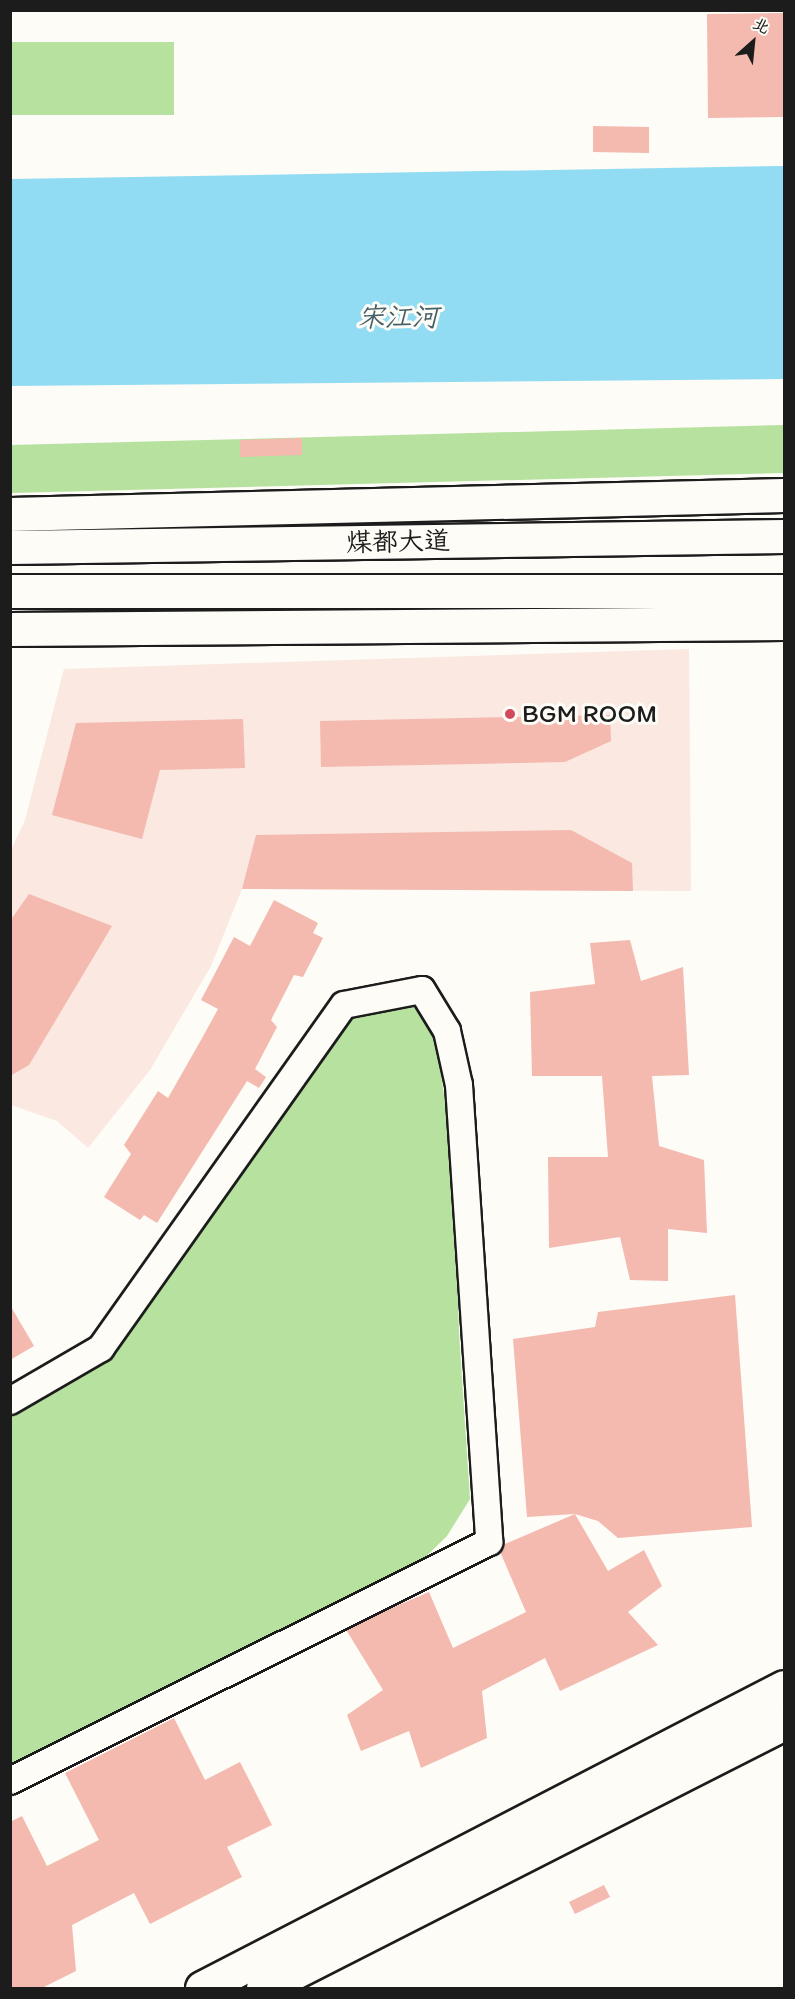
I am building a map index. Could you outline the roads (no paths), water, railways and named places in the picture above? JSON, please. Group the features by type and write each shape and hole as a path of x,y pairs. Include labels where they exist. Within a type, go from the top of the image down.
{"street":[{"path":"10,514 784,495"},
{"name":"煤都大道","path":"10,548 784,536"},
{"path":"10,591 784,591"},
{"path":"10,629 784,622"},
{"path":"10,1401 101,1348 344,1005 422,990 447,1031 459,1085 489,1542 10,1781"},
{"path":"202,1989 784,1688"},
{"path":"263,1989 784,1723"}],"water":[{"name":"宋江河","path":"784,166 784,379 11,386 11,179"}],"place":[{"name":"BGM ROOM","path":"510,714"}]}
